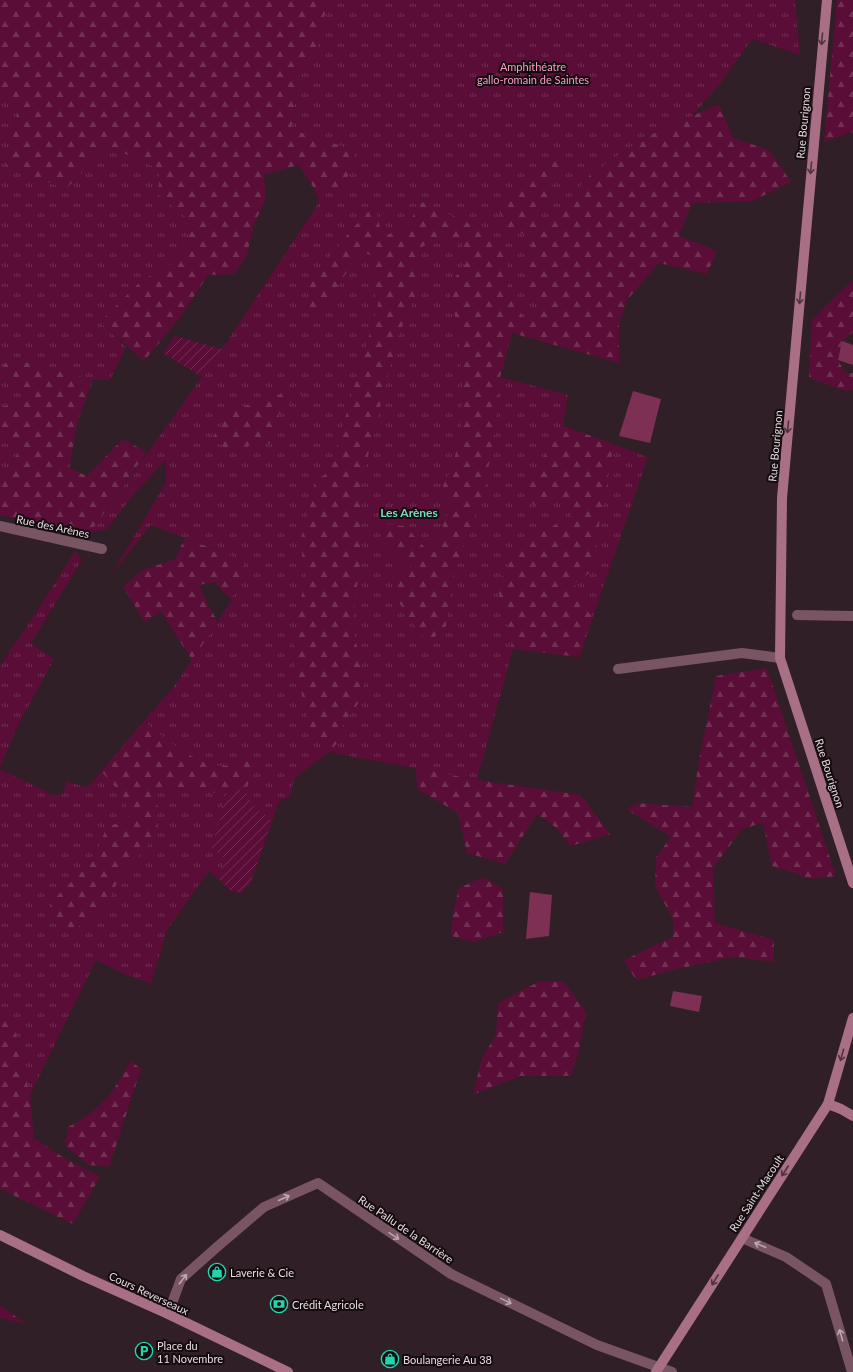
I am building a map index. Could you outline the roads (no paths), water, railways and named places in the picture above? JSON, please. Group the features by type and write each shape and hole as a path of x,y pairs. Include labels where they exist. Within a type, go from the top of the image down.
{"street":[{"name":"Rue Bourignon","path":"827,0 782,498 780,658 853,883"},
{"name":"Rue des Arènes","path":"0,526 102,548"},
{"path":"797,615 853,616"},
{"path":"618,670 742,653 780,658"},
{"name":"Rue Saint-Macoult","path":"658,1370 828,1104 853,1018"},
{"path":"828,1104 853,1116"},
{"name":"Rue Pallu de la Barrière","path":"168,1314 181,1279 217,1246 264,1207 318,1183 451,1274 598,1345 658,1370 672,1372"},
{"name":"Cours Reverseaux","path":"0,1235 83,1276 168,1314 272,1369 288,1372"},
{"path":"742,1238 786,1257 826,1284 852,1372"}],"place":[{"name":"Laverie & Cie","path":"217,1272"},
{"name":"Crédit Agricole","path":"279,1304"},
{"name":"Place du 11 Novembre","path":"144,1351"},
{"name":"Boulangerie Au 38","path":"390,1359"}],"district":[{"name":"Les Arènes","path":"409,512"}],"park label":[{"name":"Amphithéatre gallo-romain de Saintes","path":"533,72"}]}
